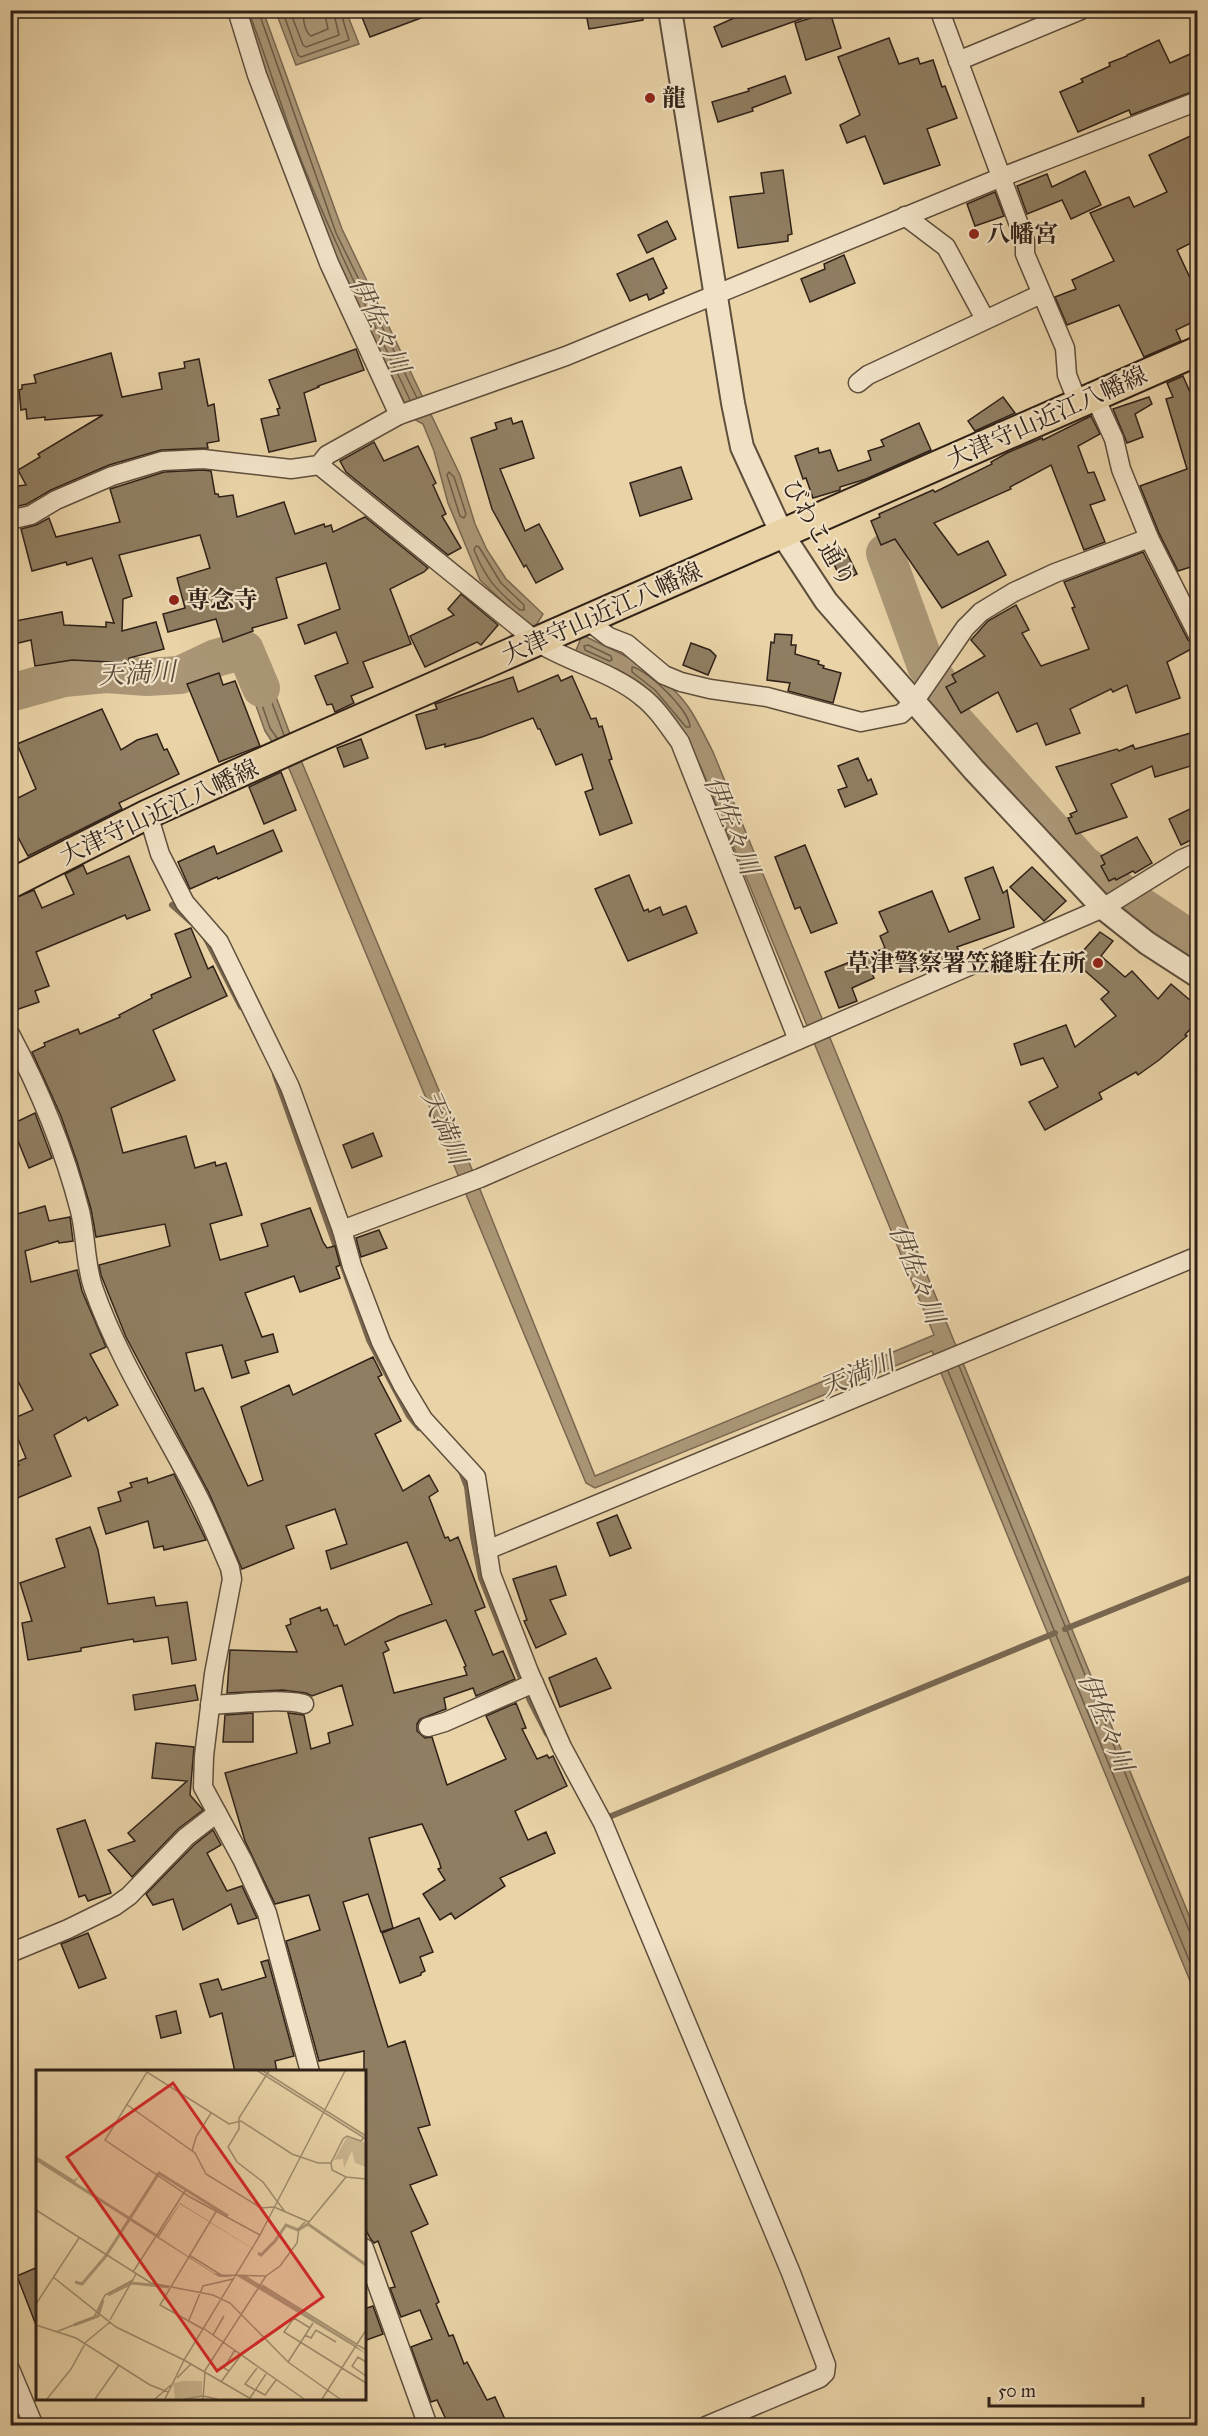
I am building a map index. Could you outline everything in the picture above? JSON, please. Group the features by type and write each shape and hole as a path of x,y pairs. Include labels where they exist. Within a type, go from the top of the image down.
{"main road":[{"name":"大津守山近江八幡線","path":"10,884 148,814 276,756 1197,351"}],"street":[{"path":"237,10 257,75 329,263 402,414"},
{"name":"びわこ通り","path":"670,10 742,447 782,534 801,567 825,601 974,770 1103,908 1147,943 1197,976"},
{"path":"944,10 942,17 1025,241 1025,254 1065,348 1067,375 1114,439 1121,469 1149,538 1197,635"},
{"path":"958,61 1081,10"},
{"path":"10,520 31,515 56,500 112,476 162,461 203,459 291,470 319,465 327,455 402,414 566,356 905,216 1197,101"},
{"path":"905,216 946,247 985,319"},
{"path":"858,383 868,375 1041,294"},
{"path":"319,465 537,642 555,653 629,685 660,714 680,742 800,1039"},
{"path":"587,620 609,637 627,644 645,662 664,675 681,682 710,689 767,697 861,722 901,714 914,702 965,628 981,612 1024,587 1149,538"},
{"path":"629,685 645,662"},
{"path":"148,814 160,854 185,903 219,942 290,1087 381,1342 423,1419 476,1477 491,1574 562,1747 603,1823 791,2273 826,2365 825,2373 820,2378 706,2426"},
{"path":"342,1230 480,1178 1103,908 1197,852"},
{"path":"10,1034 30,1072 69,1173 81,1214 93,1284 105,1316 122,1356 199,1498 230,1568 232,1580 210,1705 203,1787 243,1861 267,1913 309,2070"},
{"path":"487,1550 1197,1256"},
{"path":"428,1727 445,1722 534,1683"},
{"path":"210,1705 274,1703 285,1700 304,1704"},
{"path":"10,1953 116,1906 129,1896 186,1837 217,1813"},
{"path":"366,2254 428,2426"},
{"path":"10,2369 34,2426"}],"water":[{"name":"伊佐々川","path":"242,11 263,11 342,229 460,475 475,524 487,550 506,579 543,614 533,630 480,580 448,503 434,451 423,424 412,418 360,313 321,224"},
{"path":"280,11 326,11 327,13 346,11 359,44 296,65 277,15"},
{"name":"伊佐々川","path":"252,633 290,734 471,1167 595,1476 934,1335 700,765 678,727 650,693 627,675 575,653 582,635 627,657 656,675 681,697 691,711 713,752 1197,1935 1197,1998 932,1351 595,1488 586,1483 288,766 265,731 233,641"}],"building":[{"path":"359,10 436,10 437,12 370,37"},
{"path":"601,10 643,10 643,20 589,29 586,13"},
{"path":"752,10 818,10 818,13 722,47 714,27"},
{"path":"830,12 841,48 806,60 795,23"},
{"path":"889,38 899,64 918,58 920,64 933,60 942,87 945,86 957,118 927,129 940,165 884,184 865,136 847,143 840,125 860,115 838,57"},
{"path":"1159,40 1170,63 1197,51 1197,90 1131,115 1129,110 1078,132 1060,92 1083,82 1081,79 1110,66 1109,63"},
{"path":"785,76 791,93 752,108 753,111 718,122 712,102 749,91 748,89"},
{"path":"1197,133 1197,240 1177,250 1197,293 1197,320 1176,330 1181,341 1144,357 1119,305 1067,325 1055,297 1076,289 1072,280 1114,261 1090,213 1129,197 1134,207 1167,192 1149,155"},
{"path":"783,170 792,234 788,235 788,241 738,248 730,197 764,193 761,173"},
{"path":"1085,171 1101,205 1071,219 1062,200 1027,214 1017,186 1047,174 1052,187"},
{"path":"995,192 1004,216 975,226 967,204"},
{"path":"667,221 676,239 647,253 638,235"},
{"path":"844,255 855,283 810,302 801,279 825,269 824,264"},
{"path":"653,258 667,288 663,290 664,293 649,300 647,294 630,301 617,274"},
{"path":"356,349 364,370 304,393 316,441 269,452 261,419 279,415 277,409 280,408 269,380"},
{"path":"111,353 122,397 162,389 159,373 185,368 184,362 199,359 208,406 214,404 219,441 207,443 208,448 161,450 109,465 51,490 27,504 10,508 10,487 26,485 18,470 40,457 38,454 103,415 45,420 45,417 27,419 26,409 21,410 19,390 22,389 22,385 36,383 34,375"},
{"path":"1183,376 1190,392 1197,390 1197,565 1178,571 1159,533 1140,486 1187,469 1166,399 1173,397 1167,383"},
{"path":"1003,397 1015,413 975,431 968,421"},
{"path":"1149,397 1152,404 1135,414 1143,437 1127,443 1113,409"},
{"path":"1091,416 1100,434 1078,446 1088,473 1094,472 1105,500 1090,505 1105,542 1084,550 1051,465 1010,487 1011,489 934,523 958,555 988,541 1006,575 942,608 895,539 881,545 871,521 880,517 879,514 933,490 935,492 992,464 991,462 1007,453 1042,438 1043,440"},
{"path":"511,418 513,424 522,421 534,458 500,469 525,531 539,524 563,569 536,583 526,565 524,567 492,509 471,438 497,429 495,423"},
{"path":"919,423 931,450 866,479 840,487 840,490 813,498 795,456 818,448 819,453 830,450 838,471 871,460 868,451 884,446 881,440"},
{"path":"374,442 384,461 418,446 436,483 433,485 446,514 442,516 461,548 448,555 346,472 340,461"},
{"path":"681,467 692,499 640,516 630,483"},
{"path":"211,471 215,494 219,497 233,495 237,517 284,502 295,534 324,524 325,527 331,525 333,532 365,517 428,568 390,589 411,644 363,662 373,687 351,696 354,703 335,712 332,704 327,705 315,676 348,663 336,632 305,644 298,625 340,609 326,563 276,578 287,618 252,628 253,631 223,642 216,619 168,632 163,614 185,608 177,578 210,568 200,535 119,555 132,596 123,599 122,631 156,622 164,649 129,658 129,663 72,660 35,666 31,640 10,645 10,622 62,612 64,625 106,627 106,622 114,623 92,558 32,571 21,529 49,518 56,537 120,522 110,489 164,472"},
{"path":"845,549 857,574 842,581 830,556"},
{"path":"1143,552 1188,640 1197,646 1167,662 1180,698 1136,713 1127,685 1113,692 1111,689 1070,709 1080,733 1046,745 1037,723 1017,732 998,692 961,713 946,687 956,682 952,675 985,656 971,640 988,621 1016,605 1029,630 1022,633 1041,666 1089,649 1064,582"},
{"path":"461,594 498,625 481,645 477,642 425,667 410,636 454,615 448,609"},
{"path":"775,634 792,635 791,645 796,645 795,654 819,661 818,664 824,666 823,668 841,673 833,703 788,691 790,683 767,680 771,642 774,643"},
{"path":"691,643 710,650 716,656 708,675 683,665"},
{"path":"219,673 223,685 235,681 260,746 219,762 187,684"},
{"path":"558,675 561,681 572,676 591,719 596,718 599,727 602,726 612,759 609,760 632,823 600,835 585,792 593,789 582,754 556,765 533,718 482,737 445,747 445,744 426,749 416,715 437,709 435,704 513,677 518,692"},
{"path":"102,709 121,750 137,740 157,734 179,774 119,803 122,809 28,856 10,822 10,802 36,789 17,744"},
{"path":"1191,733 1192,737 1197,734 1197,764 1155,777 1152,766 1111,784 1127,817 1076,834 1068,818 1072,817 1070,814 1077,811 1056,767 1117,749 1119,751 1133,745 1135,749"},
{"path":"361,739 368,758 344,767 337,748"},
{"path":"858,758 868,781 871,779 877,794 845,807 838,790 847,787 838,766"},
{"path":"281,772 296,810 264,824 249,787"},
{"path":"1192,808 1197,820 1197,837 1181,845 1169,819"},
{"path":"273,830 282,851 190,889 178,862 214,846 217,854"},
{"path":"1137,837 1152,863 1135,873 1133,871 1109,881 1101,866 1105,864 1101,856"},
{"path":"805,845 837,923 811,933 800,907 795,909 775,857"},
{"path":"129,856 150,910 127,919 125,915 36,952 49,986 35,991 39,1002 10,1012 10,900 34,890 42,908 74,894 65,874 83,865 87,874"},
{"path":"993,867 1003,893 1007,890 1014,927 957,947 961,955 919,972 912,955 872,973 874,978 852,988 857,1001 839,1008 825,972 885,948 880,936 888,932 879,912 932,891 949,932 980,919 965,878"},
{"path":"1032,867 1066,901 1044,921 1010,887"},
{"path":"629,875 644,911 648,909 649,912 660,907 663,915 686,906 697,933 628,961 595,889"},
{"path":"191,928 208,969 213,966 227,996 153,1030 175,1080 111,1108 123,1153 186,1136 195,1168 215,1162 216,1166 226,1163 242,1215 210,1224 220,1260 268,1246 261,1224 310,1208 323,1242 327,1248 335,1246 340,1265 336,1267 340,1278 300,1292 294,1276 245,1293 262,1337 273,1334 278,1352 245,1361 249,1373 232,1378 222,1345 186,1353 195,1391 203,1388 248,1486 263,1480 241,1407 289,1385 293,1395 373,1357 382,1375 378,1377 401,1421 375,1434 403,1491 429,1475 438,1491 429,1497 445,1538 448,1537 450,1541 458,1537 485,1607 475,1611 493,1655 503,1651 515,1679 476,1696 473,1688 444,1698 446,1709 420,1719 417,1731 425,1738 432,1737 447,1785 506,1759 486,1716 516,1703 526,1728 522,1729 537,1759 547,1755 549,1758 553,1756 567,1786 515,1811 528,1840 546,1832 555,1853 500,1878 505,1886 455,1919 451,1913 440,1920 423,1894 445,1880 438,1869 441,1868 439,1861 422,1824 369,1838 393,1928 381,1932 368,1894 343,1902 388,2047 405,2041 430,2125 418,2128 437,2175 410,2185 428,2224 411,2232 439,2302 436,2304 449,2336 453,2335 464,2364 467,2362 487,2400 495,2397 508,2426 449,2426 437,2400 431,2402 411,2347 432,2339 420,2310 401,2317 390,2288 395,2287 378,2241 374,2243 366,2230 364,2051 319,2061 286,1941 320,1930 309,1895 275,1904 245,1841 225,1773 297,1753 288,1713 304,1715 311,1749 330,1743 328,1733 353,1725 342,1685 312,1696 282,1690 227,1693 230,1650 297,1652 286,1626 291,1624 290,1619 320,1607 321,1611 327,1609 345,1645 399,1616 432,1604 407,1542 331,1569 326,1551 347,1544 335,1509 286,1526 294,1548 242,1569 209,1493 126,1337 101,1275 99,1265 170,1246 165,1224 96,1237 91,1209 77,1162 61,1116 32,1052 45,1046 44,1043 78,1029 80,1034 120,1017 119,1015 152,998 151,995 191,977 175,934","holes":["446,1620 466,1666 464,1667 467,1675 394,1693 383,1653 389,1650 385,1642"]},
{"path":"1100,932 1113,941 1101,956 1125,977 1132,971 1158,999 1171,984 1197,1006 1197,1021 1185,1035 1187,1036 1159,1060 1138,1075 1136,1072 1099,1093 1102,1099 1045,1130 1029,1102 1058,1087 1043,1058 1021,1065 1014,1044 1066,1025 1075,1047 1116,1016 1101,999 1109,992 1074,961"},
{"path":"35,1113 52,1158 29,1168 18,1141 10,1145 10,1125"},
{"path":"373,1133 382,1156 352,1168 343,1145"},
{"path":"45,1206 49,1221 70,1217 73,1241 59,1243 58,1241 25,1251 31,1282 77,1270 82,1291 106,1347 90,1354 118,1405 88,1421 86,1417 54,1435 71,1476 10,1501 10,1469 19,1465 17,1462 26,1458 10,1420 33,1410 10,1366 10,1216"},
{"path":"379,1230 387,1248 361,1257 356,1238"},
{"path":"174,1474 206,1540 164,1550 163,1546 154,1548 148,1521 106,1534 98,1508 121,1501 118,1492 132,1487 130,1483 147,1478 148,1483"},
{"path":"617,1515 631,1548 610,1556 597,1523"},
{"path":"90,1527 98,1550 108,1604 154,1597 156,1606 187,1602 196,1660 172,1664 168,1637 134,1642 133,1639 28,1660 22,1623 32,1621 20,1583 65,1567 56,1539"},
{"path":"556,1566 566,1595 550,1600 566,1634 536,1648 524,1621 527,1620 513,1579"},
{"path":"596,1658 611,1688 560,1707 549,1678"},
{"path":"195,1685 198,1700 135,1710 133,1695"},
{"path":"253,1713 253,1742 223,1742 225,1715"},
{"path":"156,1743 194,1747 190,1795 203,1810 178,1829 132,1877 108,1850 135,1841 128,1833 187,1781 152,1778"},
{"path":"85,1820 111,1893 88,1901 85,1895 79,1897 57,1829"},
{"path":"213,1830 221,1845 207,1853 227,1891 242,1886 257,1918 238,1924 231,1904 183,1930 173,1899 153,1905 146,1894 194,1845"},
{"path":"419,1918 433,1952 420,1957 425,1971 421,1975 400,1983 382,1933"},
{"path":"88,1933 106,1978 79,1988 61,1944"},
{"path":"268,1960 294,2056 275,2061 277,2070 235,2070 222,2013 210,2017 200,1984 218,1979 222,1990 266,1977 261,1962"},
{"path":"176,2011 181,2033 161,2038 156,2016"},
{"path":"36,2268 36,2325 17,2276"},
{"path":"373,2306 383,2334 366,2340 366,2308"}],"waterway":[{"path":"885,553 926,666 938,681 950,716 1082,863 1198,944"},
{"name":"天満川","path":"10,693 64,678 106,674 147,677 180,675 216,658 245,650 261,688"},
{"path":"172,905 191,922"},
{"path":"206,939 241,1007"},
{"path":"275,1075 369,1340 409,1416 419,1428"},
{"path":"460,1469 467,1487 481,1578 530,1701 547,1734"},
{"path":"1065,1629 1198,1575"},
{"path":"604,1819 1055,1633"}],"place":[{"name":"龍","path":"650,98"},
{"name":"八幡宮","path":"974,234"},
{"name":"専念寺","path":"174,600"},
{"name":"草津警察署笠縫駐在所","path":"1098,963"}]}
